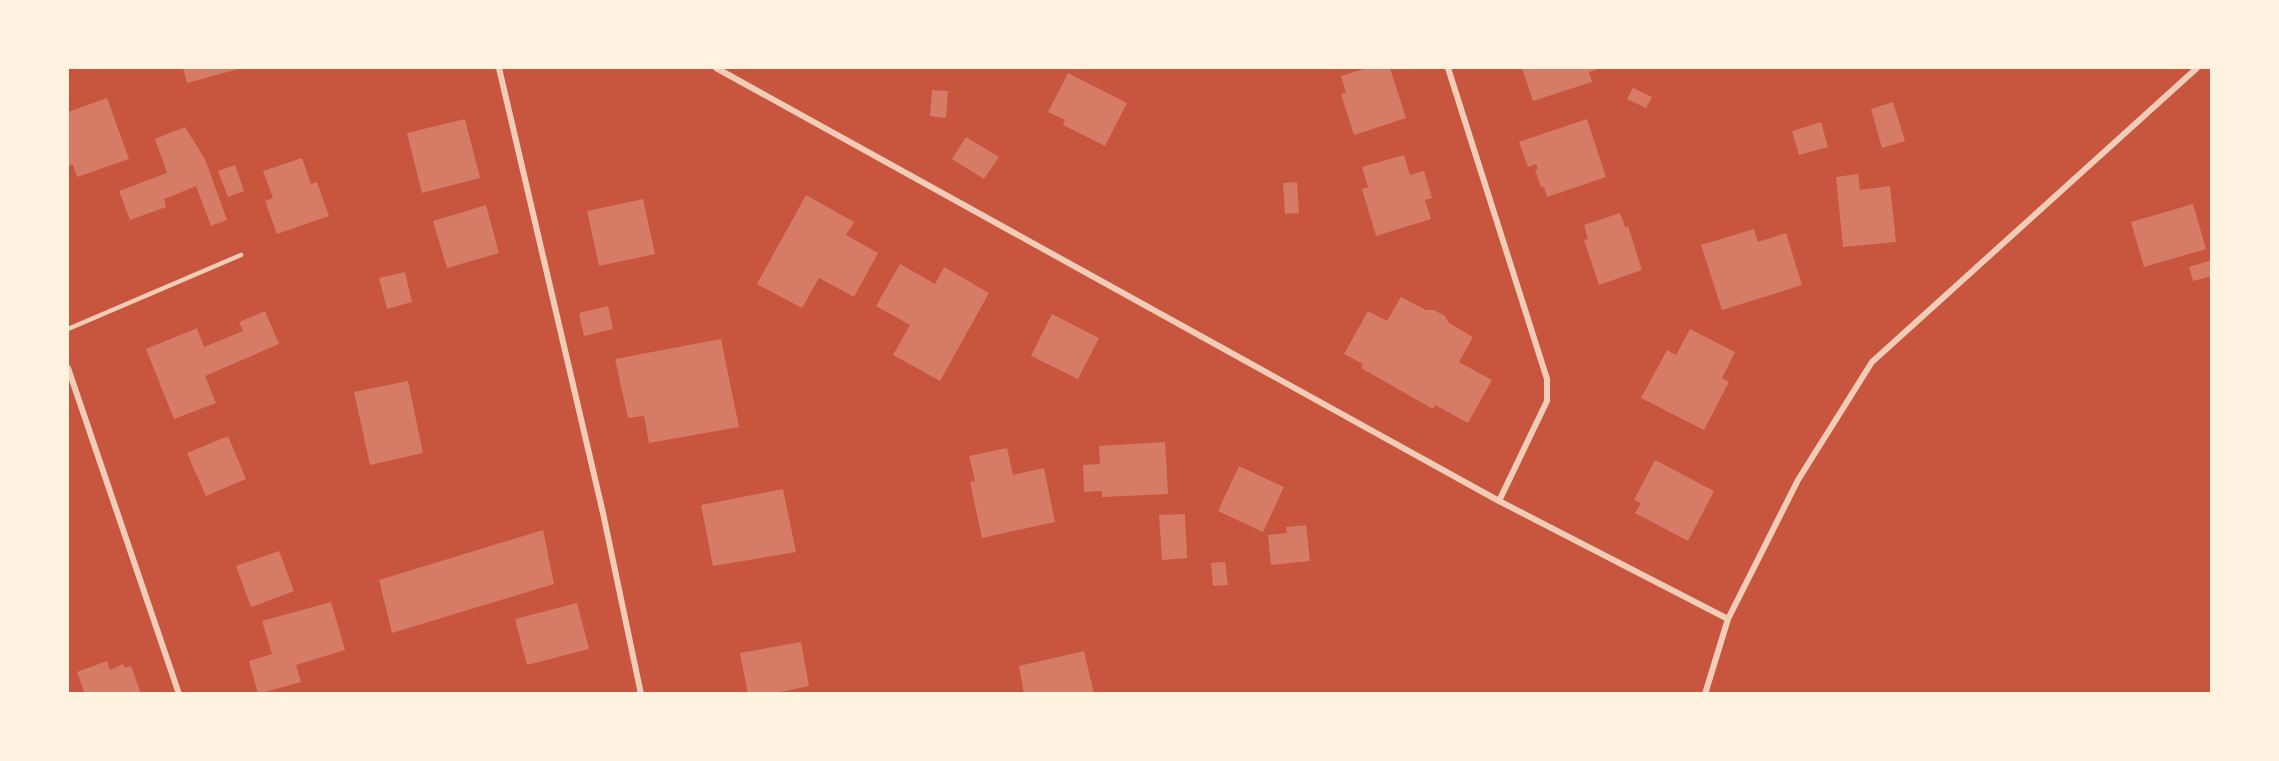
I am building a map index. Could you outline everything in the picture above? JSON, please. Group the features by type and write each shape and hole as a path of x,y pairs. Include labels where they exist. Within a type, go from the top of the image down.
{"street":[{"path":"499,68 603,513 641,693"},
{"path":"716,68 1499,501 1728,619"},
{"path":"1448,68 1548,379 1547,401 1499,501"},
{"path":"1705,693 1728,619 1798,480 1872,362 2197,68"},
{"path":"68,368 179,693"}],"lane":[{"path":"68,329 241,255"}],"building":[{"path":"183,68 242,68 187,83"},
{"path":"1368,68 1390,68 1406,118 1354,135 1341,94 1346,93 1341,76"},
{"path":"1522,68 1598,69 1589,72 1592,82 1533,101"},
{"path":"1068,73 1127,103 1105,146 1063,125 1065,120 1048,112"},
{"path":"1633,88 1652,97 1646,108 1627,99"},
{"path":"932,90 948,91 946,118 930,116"},
{"path":"107,98 129,159 77,177 73,165 68,165 68,112"},
{"path":"1893,102 1905,141 1882,148 1871,109"},
{"path":"465,119 480,178 422,193 407,133"},
{"path":"1587,119 1606,177 1547,197 1535,170 1538,169 1536,164 1528,167 1519,142"},
{"path":"1821,122 1828,147 1799,155 1792,131"},
{"path":"185,127 205,159 227,220 211,226 196,186 164,199 166,207 130,220 119,191 167,173 155,139"},
{"path":"966,137 999,157 984,179 952,159"},
{"path":"1404,155 1410,175 1424,171 1432,198 1425,200 1431,219 1376,236 1362,189 1368,187 1362,167"},
{"path":"302,158 311,184 317,182 329,216 277,234 265,201 273,198 263,171"},
{"path":"235,165 244,191 228,197 218,171"},
{"path":"1858,174 1860,190 1890,186 1896,242 1843,247 1836,177"},
{"path":"1297,182 1299,213 1285,214 1283,183"},
{"path":"806,195 854,222 846,235 878,253 854,297 819,278 802,308 757,284"},
{"path":"643,199 655,254 599,266 587,211"},
{"path":"2193,204 2206,249 2144,267 2131,222"},
{"path":"486,205 499,253 447,268 433,221"},
{"path":"1620,213 1625,227 1628,226 1642,270 1599,285 1584,240 1588,239 1584,225"},
{"path":"1754,229 1758,242 1786,233 1802,285 1722,310 1701,245"},
{"path":"2212,260 2212,276 2193,281 2189,267"},
{"path":"900,264 935,284 944,267 989,293 940,381 893,355 910,325 876,306"},
{"path":"405,272 412,302 387,309 379,278"},
{"path":"1401,297 1426,310 1434,310 1445,316 1449,323 1473,337 1459,362 1492,380 1468,423 1435,405 1433,409 1361,368 1363,364 1344,354 1368,311 1387,321"},
{"path":"608,306 613,329 584,336 579,313"},
{"path":"265,311 279,344 205,376 216,403 174,419 146,349 197,328 204,347 243,331 239,322"},
{"path":"1052,314 1099,338 1078,379 1031,356"},
{"path":"1690,329 1735,352 1722,378 1729,382 1704,430 1641,398 1667,350 1676,355"},
{"path":"721,339 739,427 649,443 644,416 628,418 615,359"},
{"path":"408,381 423,453 370,465 354,392"},
{"path":"228,436 246,479 206,496 187,453"},
{"path":"1165,442 1168,494 1102,497 1102,491 1084,492 1083,465 1100,464 1099,446"},
{"path":"1007,448 1013,475 1044,468 1055,522 982,538 970,482 975,481 969,456"},
{"path":"1655,460 1714,491 1688,541 1635,513 1641,503 1634,500"},
{"path":"1239,466 1284,487 1263,532 1218,511"},
{"path":"783,489 796,552 713,566 701,505"},
{"path":"1185,514 1187,558 1162,560 1159,515"},
{"path":"1306,525 1310,561 1271,565 1268,535 1287,533 1286,527"},
{"path":"543,530 554,584 392,633 379,580"},
{"path":"279,551 294,591 251,607 236,566"},
{"path":"1225,562 1228,585 1213,586 1211,563"},
{"path":"331,602 345,650 296,665 301,682 258,694 249,661 272,654 262,621"},
{"path":"577,603 589,649 527,665 515,619"},
{"path":"801,642 809,686 770,694 748,694 740,653"},
{"path":"1084,651 1094,694 1024,694 1019,666"},
{"path":"107,661 110,670 123,664 125,668 131,666 141,694 85,694 77,672"}]}
